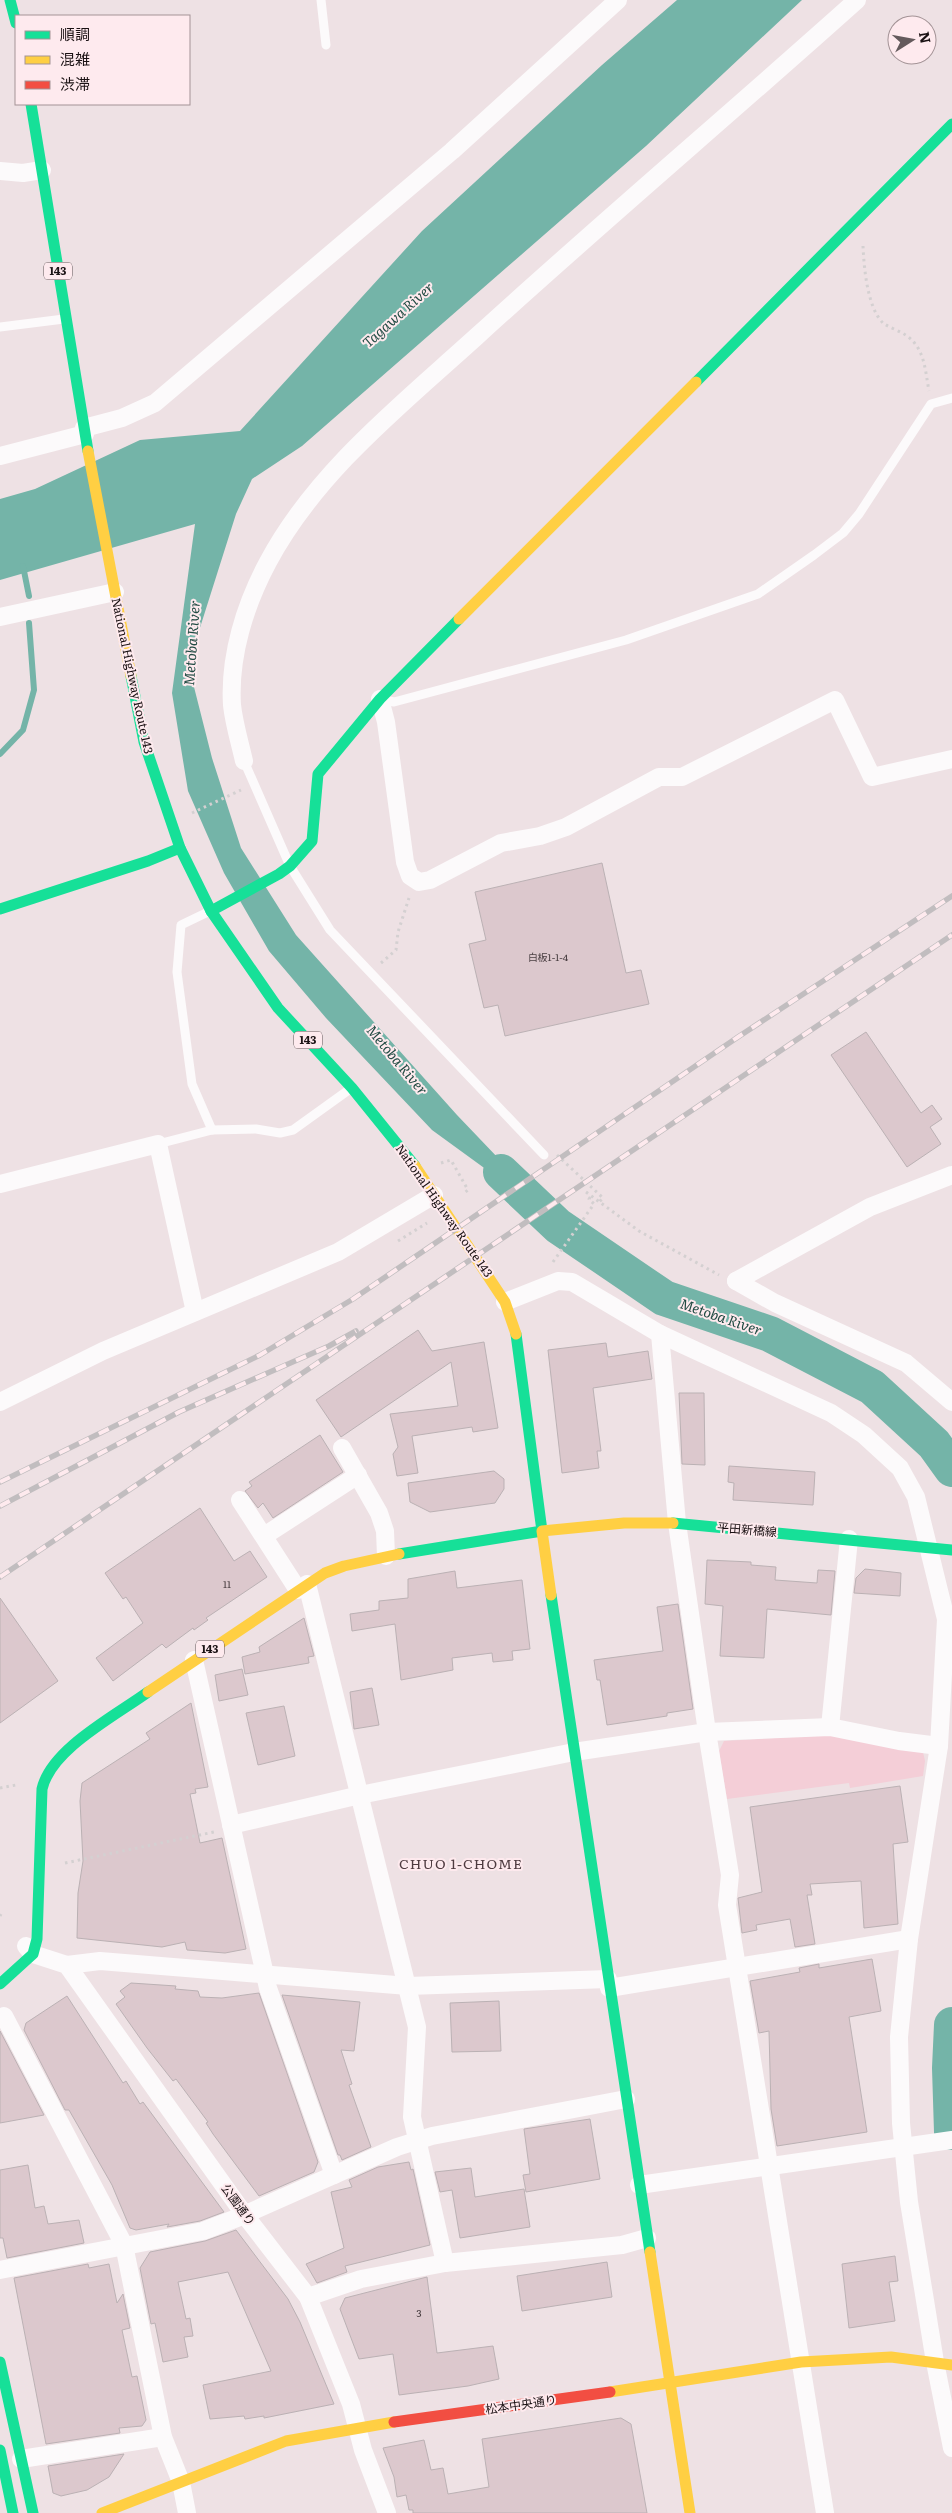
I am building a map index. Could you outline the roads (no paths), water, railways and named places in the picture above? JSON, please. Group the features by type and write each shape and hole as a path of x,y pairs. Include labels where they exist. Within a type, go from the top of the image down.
{"main road":[{"path":"10,0 15,20"},
{"name":"National Highway Route 143","path":"31,105 85,433 144,742 180,848 211,911 278,1008 352,1088 413,1163 505,1302 515,1329 542,1531 608,1984 690,2513"},
{"path":"211,911 279,874 290,866 312,841 318,774 380,699 952,124"},
{"path":"0,909 148,861 180,848"},
{"name":"平田新橋線","path":"542,1531 624,1523 677,1523 950,1550"},
{"name":"143","path":"0,1984 38,1925 42,1789 50,1766 62,1753 302,1587 344,1566 386,1556 542,1531"},
{"name":"松本中央通り","path":"102,2513 286,2442 358,2428 670,2384 801,2362 892,2357 943,2363"},
{"path":"0,2362 33,2513"},
{"path":"0,2450 13,2513"}],"street":[{"path":"0,456 85,433 155,403 452,151 618,0"},
{"path":"244,760 232,706 233,674 238,639 267,563 291,523 310,498 366,437 857,0"},
{"path":"0,171 42,170"},
{"path":"0,617 114,587"},
{"path":"380,699 386,722 405,862 410,876 419,882 430,880 501,843 540,836 566,827 659,777 682,777 835,700 872,777 952,759"},
{"path":"0,1184 158,1144 195,1312"},
{"path":"952,1175 870,1207 736,1281 775,1303 906,1363 952,1402"},
{"path":"0,1402 103,1351 338,1252 434,1195"},
{"path":"505,1302 558,1281 572,1282 660,1334 831,1413 864,1435 900,1468 916,1497 946,1619 939,1746 909,1939 899,2037 901,2123 909,2202 943,2363 952,2448"},
{"path":"660,1334 677,1523 706,1732 730,1875 727,1905 825,2513"},
{"path":"342,1448 379,1512 385,1531 386,1556"},
{"path":"264,1536 358,1475"},
{"path":"244,1502 264,1536 302,1587 360,1795 417,2027 412,2117 419,2140 445,2263"},
{"path":"830,1727 848,1539"},
{"path":"194,1660 265,1974 334,2175"},
{"path":"232,1827 360,1795 574,1752 706,1732 830,1727 899,1741 939,1746"},
{"path":"24,1948 67,1965 100,1961 408,1986 608,1984 909,1939"},
{"name":"公園通り","path":"67,1965 244,2214 308,2297 351,2404 364,2450 387,2513"},
{"path":"4,2016 124,2245 163,2437 180,2482 187,2513"},
{"path":"0,2270 203,2231 398,2147 419,2140 626,2099"},
{"path":"639,2185 952,2140"},
{"path":"308,2297 361,2279 445,2263 622,2244 648,2238"},
{"path":"21,2459 163,2437"}],"lane":[{"path":"321,0 326,45"},
{"path":"0,327 66,319"},
{"path":"380,699 394,702 626,640 758,594 843,532 859,514 931,404 952,398"},
{"path":"244,760 290,866 330,930 544,1155"},
{"path":"211,911 181,925 177,972 192,1084 212,1130"},
{"path":"158,1144 212,1130 256,1129 280,1133 293,1130 352,1088"}],"water":[{"name":"Tagawa River","path":"677,0 802,0 646,146 302,446 252,479 236,514 198,634 194,687 212,758 241,848 296,935 457,1115 560,1223 432,1130 326,1018 269,951 224,873 188,791 172,693 195,524 0,580 0,499 35,489 140,440 240,431 422,231 602,65"}],"waterway":[{"path":"23,566 29,596"},
{"path":"0,754 23,730 34,690 29,623"},
{"name":"Metoba River","path":"501,1172 558,1226 664,1298 770,1334 872,1387 934,1444 952,1469"},
{"name":"Metoba River","path":"952,2025 950,2068 952,2132"}],"railway":[{"path":"0,1482 260,1355 353,1299 738,1037 952,896"},
{"path":"0,1577 952,935"},
{"path":"0,1506 179,1412 329,1346 356,1331"}],"district":[{"name":"CHUO 1-CHOME","path":"461,1864"}]}
